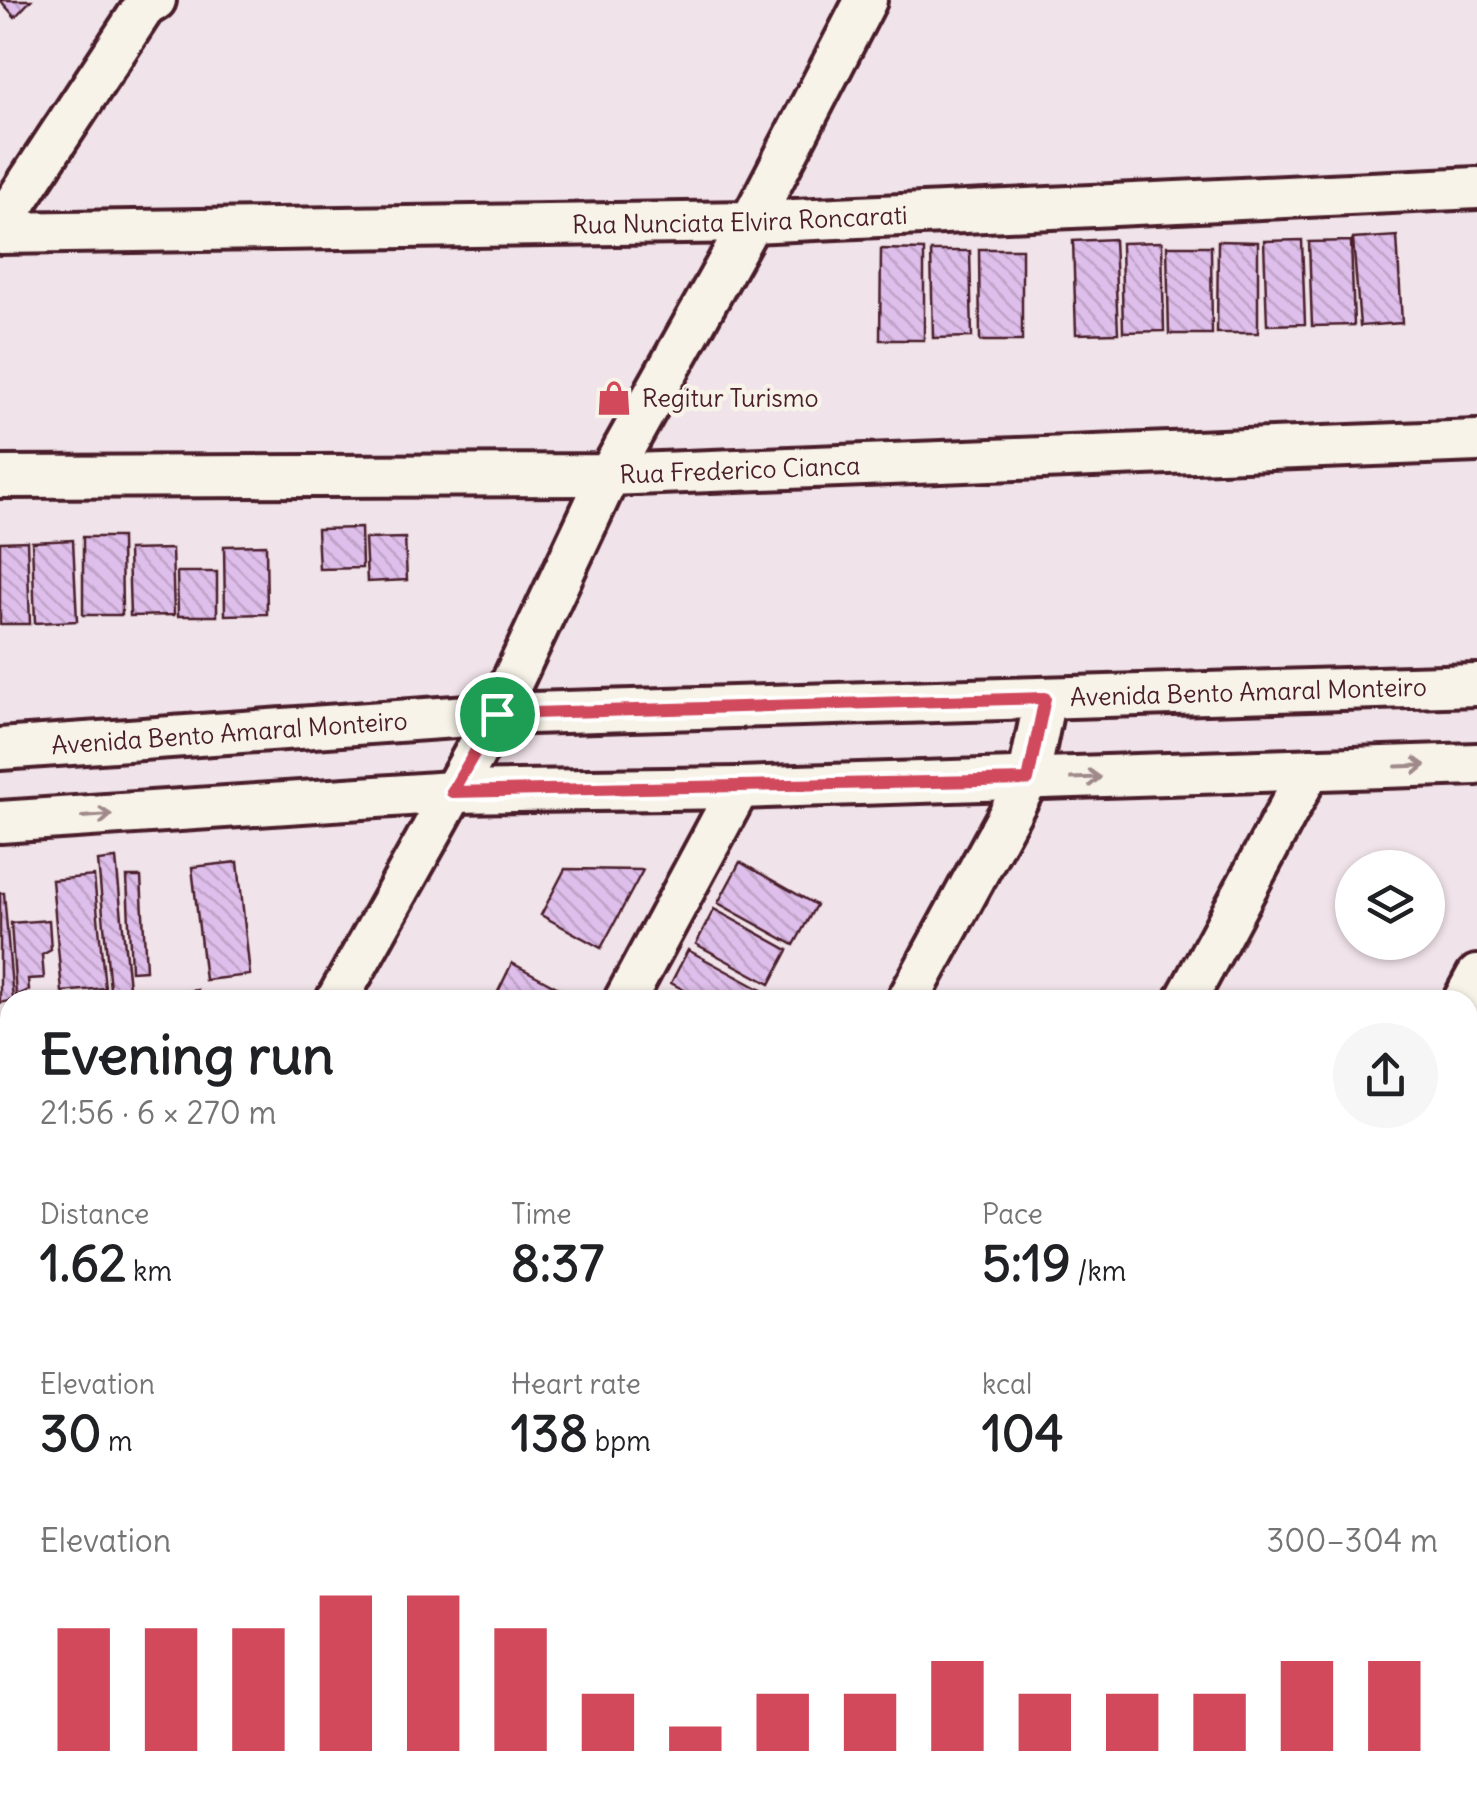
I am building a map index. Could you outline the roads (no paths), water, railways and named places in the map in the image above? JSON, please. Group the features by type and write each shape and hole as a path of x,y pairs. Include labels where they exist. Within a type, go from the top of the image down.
{"street":[{"path":"0,230 144,6 155,0"},
{"path":"343,990 497,714 609,475 751,222 866,0"},
{"name":"Rua Nunciata Elvira Roncarati","path":"0,230 751,222 1477,188"},
{"name":"Rua Frederico Cianca","path":"0,477 609,475 1477,442"},
{"name":"Avenida Bento Amaral Monteiro","path":"0,748 497,714 1477,684"},
{"path":"913,990 1028,780 1045,698"},
{"path":"0,822 452,792 739,788 1477,764"},
{"path":"1191,990 1310,769"},
{"path":"629,990 739,788"}],"place":[{"name":"Regitur Turismo","path":"614,398"}]}
